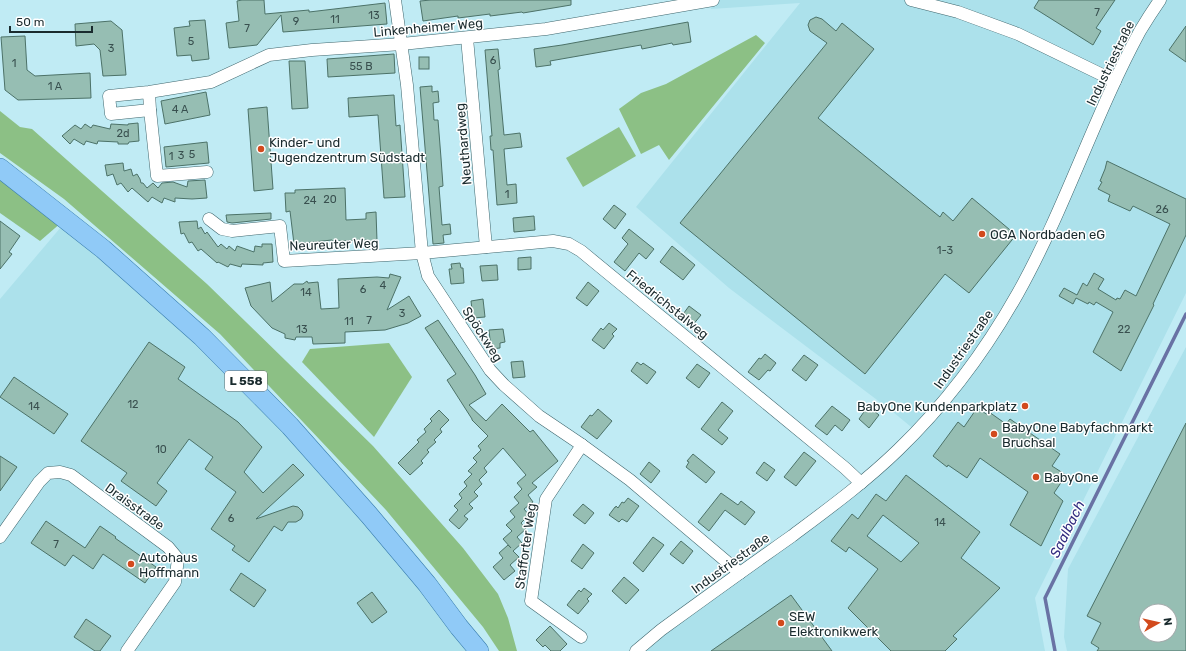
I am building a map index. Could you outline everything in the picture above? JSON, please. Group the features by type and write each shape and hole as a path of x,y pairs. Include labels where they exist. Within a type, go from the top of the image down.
{"main road":[{"name":"L 558","path":"0,168 102,249 202,337 290,426 369,515 427,584 459,628 479,651"}],"street":[{"name":"Spöckweg","path":"395,0 402,44 422,254 428,276 490,370 504,385 539,416 630,480 740,573"},
{"name":"Linkenheimer Weg","path":"150,110 111,114 110,96 149,92 211,82 269,55 312,50 467,38 546,29 713,0"},
{"path":"911,0 958,12 1018,34 1115,81"},
{"name":"Industriestraße","path":"636,651 861,483 899,450 964,376 1018,294 1064,198 1115,81 1141,30 1160,0"},
{"name":"Neuthardweg","path":"467,38 486,247"},
{"path":"149,92 157,176 207,172"},
{"name":"Neureuter Weg","path":"209,218 222,229 232,231 280,226 284,261 422,254"},
{"name":"Friedrichstalweg","path":"422,254 553,241 569,244 580,251 845,468 861,483"},
{"name":"Stafforter Weg","path":"581,636 531,601 546,499 582,445"},
{"name":"Draisstraße","path":"0,537 48,473 60,472 71,475 168,547 178,559 175,582 127,651"}],"shaded area":[{"path":"709,0 1186,0 1186,293 1035,598 1045,651 636,651 740,573 916,431 729,288 636,207 800,3 711,9"},
{"path":"61,227 202,337 476,651 0,651 0,299"},
{"path":"1186,347 1186,651 1067,651 1064,637 1068,569"}],"green space":[{"path":"756,35 765,43 669,160 659,145 641,154 619,109 641,93 666,84"},
{"path":"0,111 20,127 32,129 207,284 373,446 463,548 498,594 508,618 517,651 499,651 483,627 386,510 220,334 64,199 0,153"},
{"path":"619,127 636,156 583,187 566,158"},
{"path":"0,177 62,222 40,241 0,213"},
{"path":"389,343 412,377 374,437 302,362 310,349"}],"building":[{"path":"264,0 265,14 309,10 309,12 385,3 387,24 283,32 281,15 257,45 229,48 226,23 239,21 237,1"},
{"path":"571,0 571,5 523,13 490,16 490,14 458,18 458,16 423,21 420,1"},
{"path":"1039,0 1115,0 1096,28 1101,31 1093,45 1034,8"},
{"path":"816,17 822,19 836,31 842,23 874,49 818,118 940,217 943,212 953,221 972,198 1016,235 969,293 945,274 865,374 680,223 827,43 810,31 808,25 810,20"},
{"path":"205,20 209,59 192,61 191,55 177,56 174,28 190,26 189,21"},
{"path":"111,21 122,30 126,75 103,76 100,50 94,44 76,46 75,24"},
{"path":"688,22 691,42 673,45 672,43 642,49 641,45 550,61 551,65 536,67 534,49"},
{"path":"1186,26 1186,62 1169,50"},
{"path":"25,36 27,70 35,76 90,73 91,98 18,100 5,90 1,37"},
{"path":"498,49 500,69 498,70 504,135 520,133 522,147 504,149 507,185 516,184 517,203 497,205 493,150 491,150 490,136 492,136 485,50"},
{"path":"394,54 395,73 328,77 327,59"},
{"path":"419,57 429,57 429,69 419,69"},
{"path":"289,61 305,61 308,108 292,109"},
{"path":"432,86 432,92 438,91 439,102 433,103 434,120 438,120 441,158 443,186 439,187 442,225 450,224 451,234 443,235 444,243 433,244 420,87"},
{"path":"206,92 210,115 165,124 161,101"},
{"path":"394,95 396,126 400,125 405,197 384,198 378,115 349,117 348,98"},
{"name":"Kinder- und Jugendzentrum Südstadt","path":"267,107 273,189 254,191 248,109"},
{"path":"138,123 139,141 129,142 128,144 98,141 97,144 86,141 84,145 74,139 70,144 62,136 75,125 81,129 85,124 91,128 93,125 110,129 111,124 128,125"},
{"path":"207,142 209,163 166,167 164,147"},
{"path":"1107,161 1186,199 1186,235 1153,304 1154,305 1121,371 1093,352 1113,312 1096,302 1094,305 1089,302 1088,304 1076,298 1073,304 1059,296 1064,288 1077,295 1083,283 1087,286 1094,273 1104,279 1098,289 1116,300 1117,298 1120,299 1125,290 1136,296 1170,224 1133,206 1130,211 1108,201 1110,195 1098,189 1102,182 1100,181"},
{"path":"123,163 124,171 131,169 133,176 137,174 141,183 143,183 147,188 153,183 158,188 162,183 173,182 187,187 188,181 205,180 207,198 175,198 175,202 164,198 162,203 152,197 148,202 132,188 128,192 121,183 117,185 113,174 107,176 105,165"},
{"path":"345,188 346,220 366,219 366,213 376,212 377,241 367,242 367,240 332,240 294,244 290,211 286,212 285,193 295,193 295,190"},
{"path":"614,205 626,214 615,229 603,219"},
{"path":"271,213 271,219 232,223 227,222 226,215"},
{"path":"534,216 535,230 514,232 513,218"},
{"path":"0,221 20,236 9,252 12,254 0,269"},
{"path":"197,221 198,229 201,227 205,234 207,232 218,247 221,244 227,249 229,246 235,251 237,246 254,252 255,246 262,247 262,244 272,244 273,262 263,263 263,265 242,264 241,267 230,264 228,267 218,262 217,263 201,249 198,251 192,242 189,243 184,233 181,234 179,222"},
{"path":"629,229 654,249 646,259 639,253 625,271 614,262 628,244 622,238"},
{"path":"672,246 695,265 683,280 660,262"},
{"path":"531,257 531,269 518,270 518,258"},
{"path":"460,263 461,268 463,268 464,283 451,284 449,269 452,269 451,264"},
{"path":"497,265 498,280 482,281 480,266"},
{"path":"390,274 401,277 387,310 409,296 421,316 408,323 385,330 345,332 345,343 313,344 312,337 296,337 295,340 285,338 285,334 272,328 251,306 245,288 270,282 272,302 294,284 303,284 307,281 308,283 318,282 321,309 339,308 338,279 377,277 389,278"},
{"path":"588,282 599,291 587,306 576,298"},
{"path":"483,299 485,317 473,318 471,301"},
{"path":"689,306 701,315 692,326 681,317"},
{"path":"438,320 486,394 469,405 486,421 502,404 530,432 533,430 558,461 532,483 537,487 528,495 533,502 524,509 529,515 521,523 526,529 517,537 522,543 513,551 519,557 510,565 515,571 504,580 493,567 503,558 499,553 508,545 511,548 503,539 512,531 506,525 515,517 510,511 519,503 514,497 522,489 517,483 526,475 503,448 484,468 487,472 479,480 482,484 474,492 478,496 469,504 473,508 464,516 468,519 459,529 449,520 458,510 454,506 462,498 459,494 467,486 464,482 472,474 468,471 477,462 473,458 481,450 478,446 488,436 472,420 447,380 456,374 425,328"},
{"path":"609,323 617,329 612,334 614,336 604,349 592,340 601,328 603,330"},
{"path":"503,329 505,342 500,343 500,348 491,349 489,330"},
{"path":"149,342 185,367 178,379 238,422 262,447 244,472 263,493 293,464 304,475 256,519 293,506 298,507 302,511 303,515 301,519 296,522 288,522 282,531 274,526 249,562 232,550 235,546 211,529 236,492 205,469 213,457 189,439 157,483 167,491 156,506 121,481 127,473 81,441"},
{"path":"765,354 776,363 770,371 768,370 759,380 748,372 759,358 761,359"},
{"path":"804,355 818,365 806,381 792,370"},
{"path":"523,361 525,377 513,378 511,362"},
{"path":"637,362 641,365 643,363 656,372 647,384 631,371"},
{"path":"697,364 710,373 699,388 686,378"},
{"path":"14,377 68,414 54,434 0,397"},
{"path":"722,402 733,411 718,430 728,438 722,445 701,429"},
{"path":"832,406 850,420 842,431 835,425 827,435 815,426"},
{"path":"868,406 879,415 869,428 859,419"},
{"name":"BabyOne","path":"977,408 988,415 989,412 1006,424 1010,419 1060,454 1052,466 1066,475 1054,493 1063,501 1041,546 1010,525 1028,492 980,458 967,478 948,465 947,467 933,456 958,422 964,427"},
{"path":"598,409 612,421 597,439 581,427 590,415 592,416"},
{"path":"439,410 449,420 440,429 442,432 434,440 436,442 427,450 429,452 421,461 423,463 410,475 398,463 419,442 417,440 426,432 424,429 432,421 430,419"},
{"path":"1186,423 1186,651 1097,651 1099,648 1091,643 1101,623 1087,616"},
{"path":"804,452 816,461 796,486 784,477"},
{"path":"693,454 715,472 706,483 686,467 689,462 687,461"},
{"path":"0,456 17,467 0,491"},
{"path":"649,462 660,471 651,483 640,474"},
{"path":"764,462 775,470 767,481 756,473"},
{"path":"906,475 980,532 961,558 1000,588 953,636 957,639 945,651 891,651 848,608 878,569 849,547 846,552 831,541 852,514 858,519 876,494 886,501","holes":["883,515 919,543 901,562 867,536"]},
{"path":"721,493 738,505 741,501 755,512 745,525 725,510 709,531 698,522"},
{"path":"628,498 639,506 627,522 622,519 619,522 609,515 616,506 618,508 622,502 624,503"},
{"path":"583,504 594,513 585,524 573,515"},
{"path":"46,521 85,548 100,526 156,567 145,583 103,554 93,569 73,555 65,566 31,543"},
{"path":"653,537 664,545 643,572 633,563"},
{"path":"681,541 693,551 683,564 670,554"},
{"path":"583,544 594,553 582,569 571,561"},
{"path":"241,573 266,590 254,607 230,590"},
{"path":"624,577 639,590 626,604 612,591"},
{"path":"584,588 592,594 587,599 589,601 578,614 567,605 579,590 581,592"},
{"path":"372,592 387,612 372,623 357,603"},
{"name":"SEW Elektronikwerk","path":"791,595 832,651 711,651"},
{"path":"86,619 111,636 100,651 95,651 74,637"},
{"path":"550,626 567,644 560,651 551,651 545,645 543,647 536,640"}],"waterway":[{"name":"Saalbach","path":"1055,651 1045,598 1186,314"}],"place":[{"name":"Kinder- und Jugendzentrum Südstadt","path":"261,149"},
{"name":"OGA Nordbaden eG","path":"982,234"},
{"name":"BabyOne Kundenparkplatz","path":"1025,406"},
{"name":"BabyOne Babyfachmarkt Bruchsal","path":"994,434"},
{"name":"BabyOne","path":"1036,477"},
{"name":"Autohaus Hoffmann","path":"131,564"},
{"name":"SEW Elektronikwerk","path":"781,623"}]}
